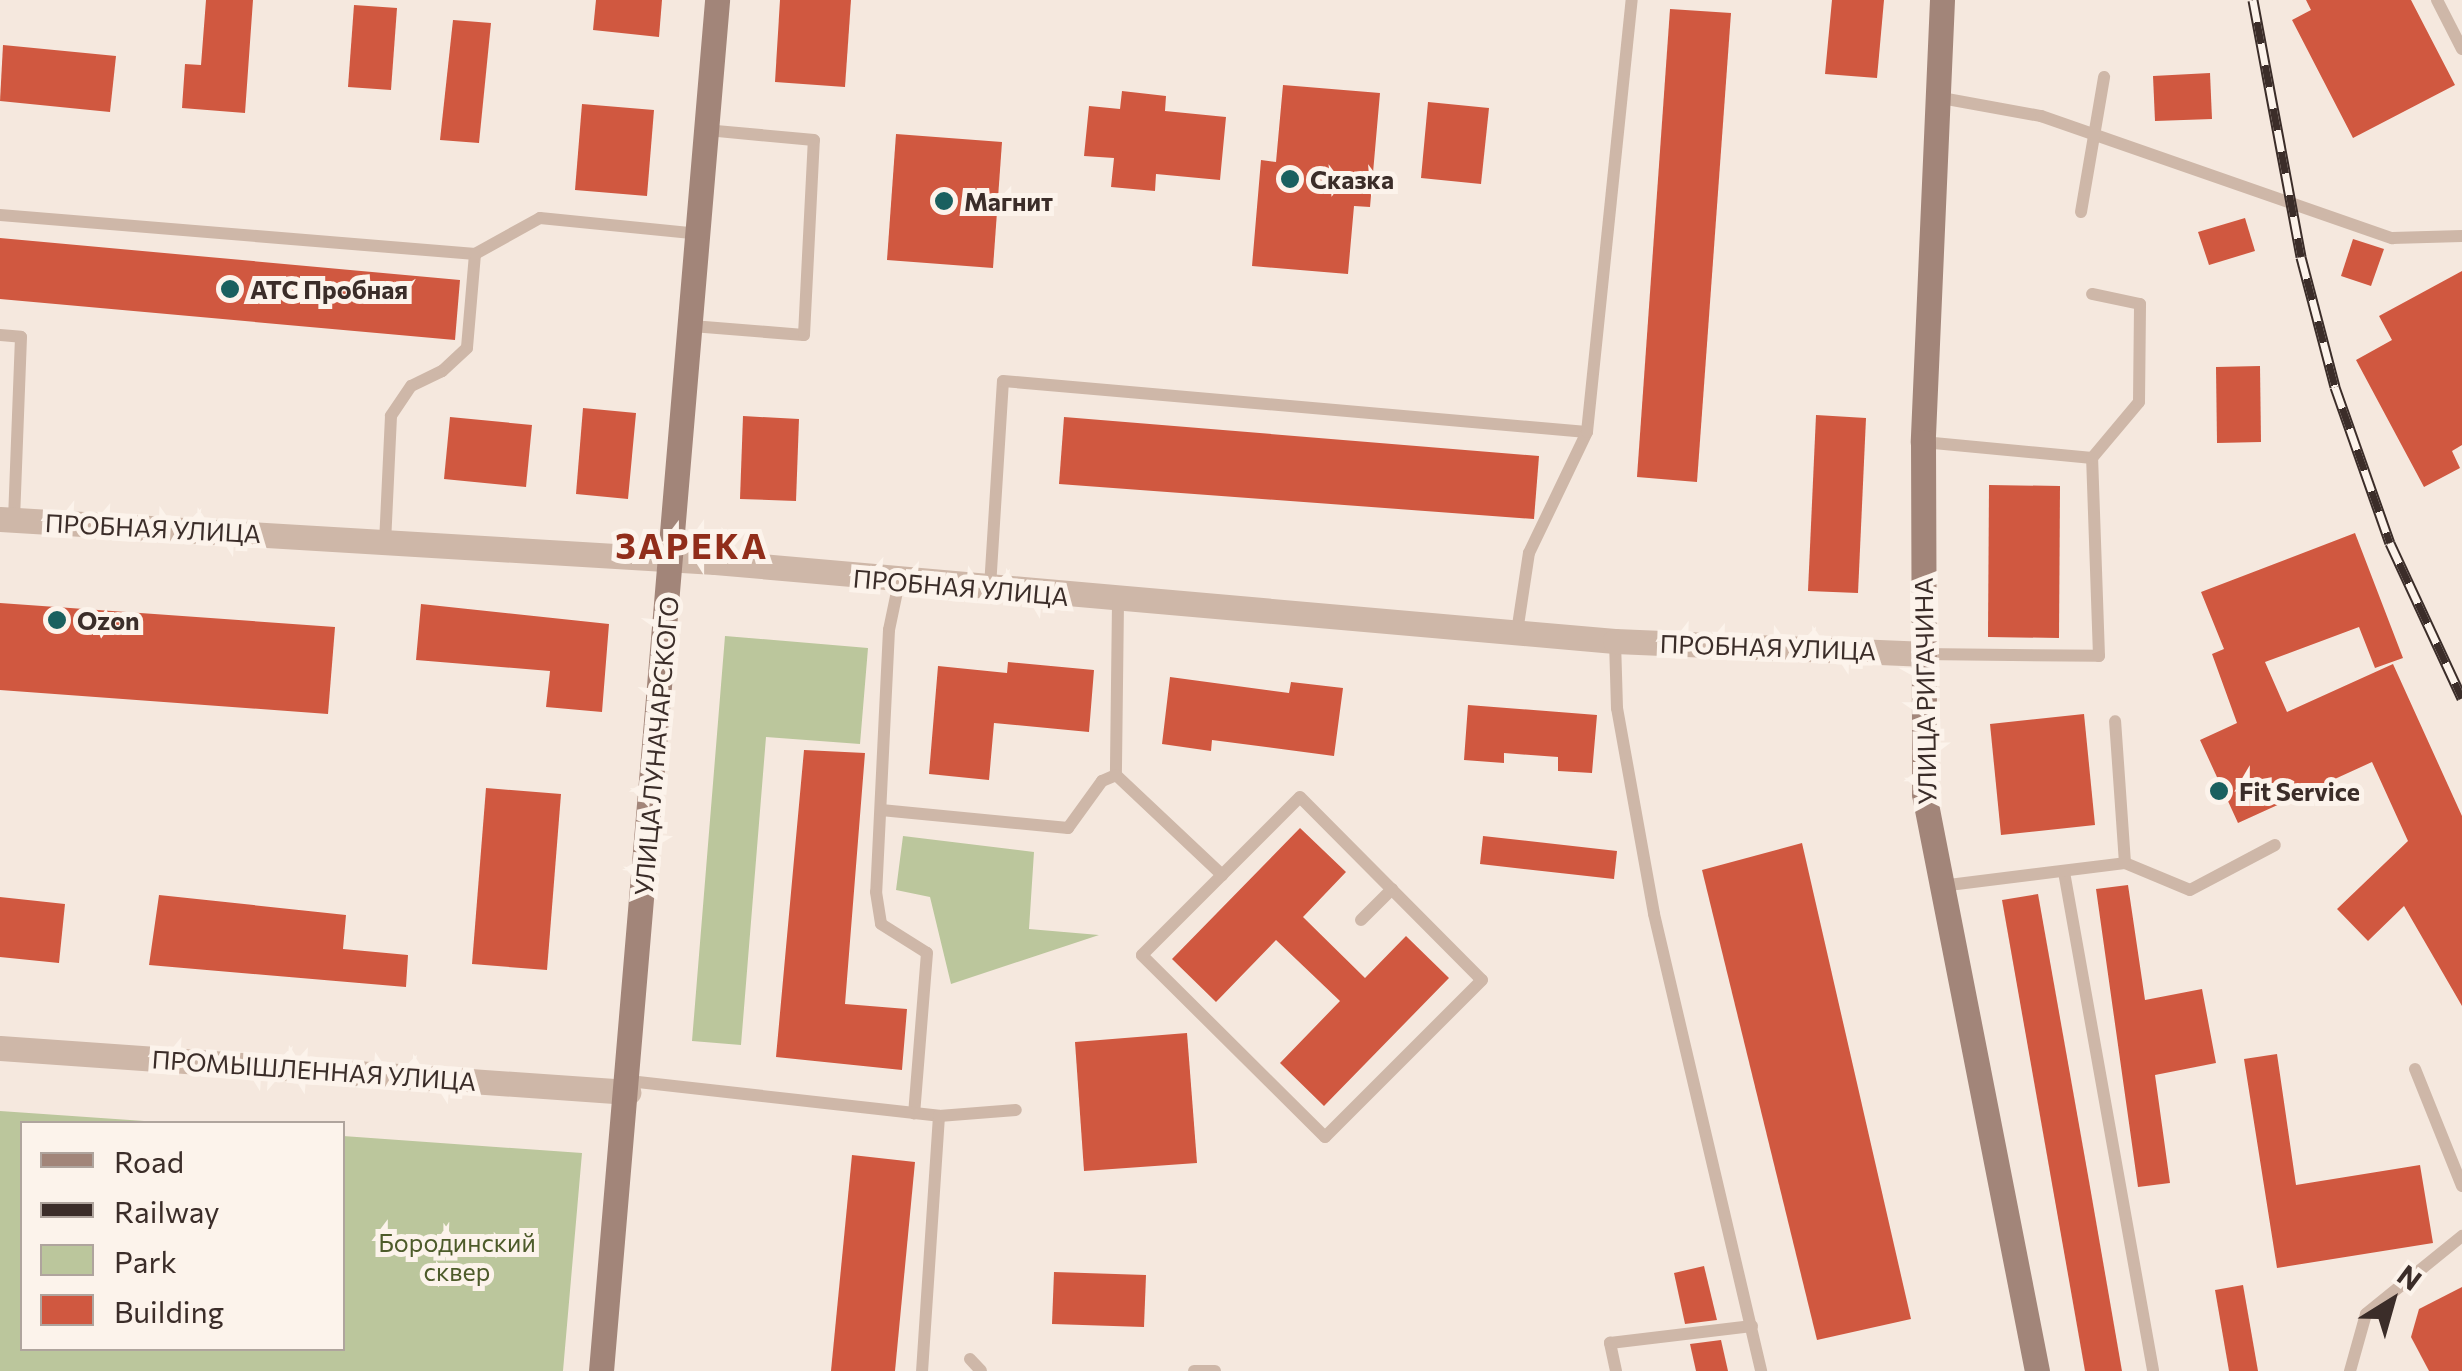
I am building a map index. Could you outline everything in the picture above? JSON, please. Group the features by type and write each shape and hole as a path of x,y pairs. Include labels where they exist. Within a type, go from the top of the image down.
{"main road":[{"name":"УЛИЦА ЛУНАЧАРСКОГО","path":"601,1371 717,0"},
{"name":"УЛИЦА РИГАЧИНА","path":"1942,0 1934,96 1922,442 1924,794 2038,1371"}],"street":[{"name":"ПРОБНАЯ УЛИЦА","path":"7,519 672,559 1118,602 1615,641 1922,654"},
{"name":"ПРОМЫШЛЕННАЯ УЛИЦА","path":"0,1048 628,1086"}],"lane":[{"path":"1517,632 1529,553 1587,432 1632,0"},
{"path":"2437,0 2462,49"},
{"path":"2081,212 2104,77"},
{"path":"1934,96 2041,116 2392,238 2462,236"},
{"path":"692,326 804,335 814,140 707,130"},
{"path":"0,215 474,254 540,218 700,234"},
{"path":"385,542 391,416 411,386 442,371 467,348 474,254"},
{"path":"1922,654 2099,656 2092,458 2139,402 2140,304 2092,294"},
{"path":"0,336 21,337 7,519"},
{"path":"990,590 1004,381 1587,432"},
{"path":"1922,442 2092,458"},
{"path":"899,582 889,630 876,892 881,924 926,953 914,1113"},
{"path":"1118,602 1116,775 1222,874"},
{"path":"1615,641 1617,708 1654,914 1761,1371"},
{"path":"2115,721 2126,863"},
{"path":"880,810 1068,828 1102,782 1116,775"},
{"path":"1300,797 1482,980 1324,1137 1142,955 1222,874 1300,797"},
{"path":"1941,886 2126,863 2190,890 2274,845"},
{"path":"2064,872 2153,1370"},
{"path":"1361,920 1392,889"},
{"path":"2415,1068 2462,1186"},
{"path":"628,1086 940,1116 1016,1110"},
{"path":"922,1371 940,1116"},
{"path":"2350,1371 2366,1314 2462,1236"},
{"path":"1616,1371 1610,1343 1752,1326"},
{"path":"970,1359 980,1371"},
{"path":"1194,1371 1215,1371"}],"green space":[{"path":"725,636 868,648 860,744 766,737 741,1045 692,1041"},
{"path":"903,836 1034,852 1029,929 1099,935 951,984 930,897 896,890"},
{"name":"Бородинский сквер","path":"0,1111 144,1121 20,1121 20,1351 345,1351 345,1136 582,1153 563,1371 0,1371"}],"building":[{"path":"206,0 253,0 245,113 182,108 185,64 201,65"},
{"path":"596,0 662,0 659,37 593,30"},
{"path":"780,0 851,0 845,87 775,82"},
{"path":"1832,0 1884,0 1877,78 1825,74"},
{"path":"2306,0 2411,0 2455,85 2353,138 2292,20 2311,10"},
{"path":"354,5 397,8 391,90 348,87"},
{"path":"1670,9 1731,13 1697,482 1637,477"},
{"path":"453,20 491,23 479,143 440,140"},
{"path":"3,45 116,56 110,112 0,101"},
{"path":"2210,73 2212,119 2155,121 2153,76"},
{"name":"Сказка","path":"1283,85 1380,93 1370,207 1354,206 1348,274 1252,266 1261,160 1276,162"},
{"path":"1122,91 1166,96 1165,111 1226,117 1220,180 1156,174 1155,191 1111,187 1114,158 1084,156 1089,106 1120,109"},
{"path":"1428,102 1489,108 1481,184 1421,178"},
{"path":"582,104 654,110 647,196 575,190"},
{"name":"Магнит","path":"896,134 1002,142 993,268 887,260"},
{"path":"2245,218 2255,251 2209,265 2198,232"},
{"name":"АТС Пробная","path":"0,238 460,280 455,340 0,299"},
{"path":"2353,239 2384,249 2371,286 2341,276"},
{"path":"2462,271 2462,445 2452,451 2460,468 2424,487 2356,360 2392,340 2379,316"},
{"path":"2260,366 2261,442 2217,443 2216,367"},
{"path":"583,408 636,413 628,499 576,494"},
{"path":"1816,415 1866,418 1858,593 1808,591"},
{"path":"743,416 799,419 796,501 740,499"},
{"path":"450,417 532,425 526,487 444,479"},
{"path":"1064,417 1539,456 1534,519 1059,484"},
{"path":"1989,485 2060,486 2059,638 1988,637"},
{"path":"2355,533 2403,658 2375,668 2359,627 2265,662 2287,712 2393,664 2462,816 2462,1006 2404,906 2368,941 2337,909 2408,841 2372,762 2238,823 2200,740 2237,723 2212,654 2224,649 2201,592"},
{"path":"0,603 335,627 328,714 0,690"},
{"path":"421,604 609,624 602,712 546,707 550,671 416,660"},
{"path":"1008,662 1094,670 1089,732 994,723 989,780 929,774 938,666 1007,673"},
{"path":"1170,677 1289,693 1291,682 1343,688 1334,756 1212,740 1211,751 1162,744"},
{"path":"1468,705 1597,715 1592,773 1558,771 1558,757 1504,753 1504,763 1464,760"},
{"path":"2084,714 2095,825 2001,835 1990,724"},
{"path":"804,750 865,753 845,1004 907,1009 902,1070 776,1057"},
{"path":"486,788 561,794 547,970 472,964"},
{"path":"1300,828 1346,872 1303,917 1365,978 1406,936 1449,978 1324,1106 1280,1063 1340,1001 1276,940 1216,1002 1172,959"},
{"path":"1483,836 1617,851 1614,879 1480,864"},
{"path":"1802,843 1911,1319 1817,1340 1702,870"},
{"path":"2128,885 2145,1000 2202,989 2216,1063 2155,1075 2170,1183 2138,1187 2096,889"},
{"path":"2038,894 2122,1371 2085,1371 2002,900"},
{"path":"159,895 346,915 343,949 408,955 406,987 149,965"},
{"path":"0,897 65,904 59,963 0,957"},
{"path":"1187,1033 1197,1163 1084,1171 1075,1042"},
{"path":"2277,1054 2296,1185 2420,1165 2433,1243 2277,1268 2244,1059"},
{"path":"852,1155 915,1162 895,1371 831,1371"},
{"path":"1704,1266 1717,1320 1685,1324 1674,1273"},
{"path":"1054,1272 1146,1275 1144,1327 1052,1324"},
{"path":"2243,1285 2258,1371 2229,1371 2215,1290"},
{"path":"2462,1287 2462,1371 2429,1371 2411,1337 2419,1309"},
{"path":"1721,1340 1728,1371 1696,1371 1690,1344"}],"railway":[{"path":"2253,0 2301,257 2335,387 2390,543 2462,698"}],"place":[{"name":"Сказка","path":"1290,179"},
{"name":"Магнит","path":"944,201"},
{"name":"АТС Пробная","path":"230,289"},
{"name":"Ozon","path":"57,620"},
{"name":"Fit Service","path":"2219,791"}],"district":[{"name":"ЗАРЕКА","path":"692,545"}]}
